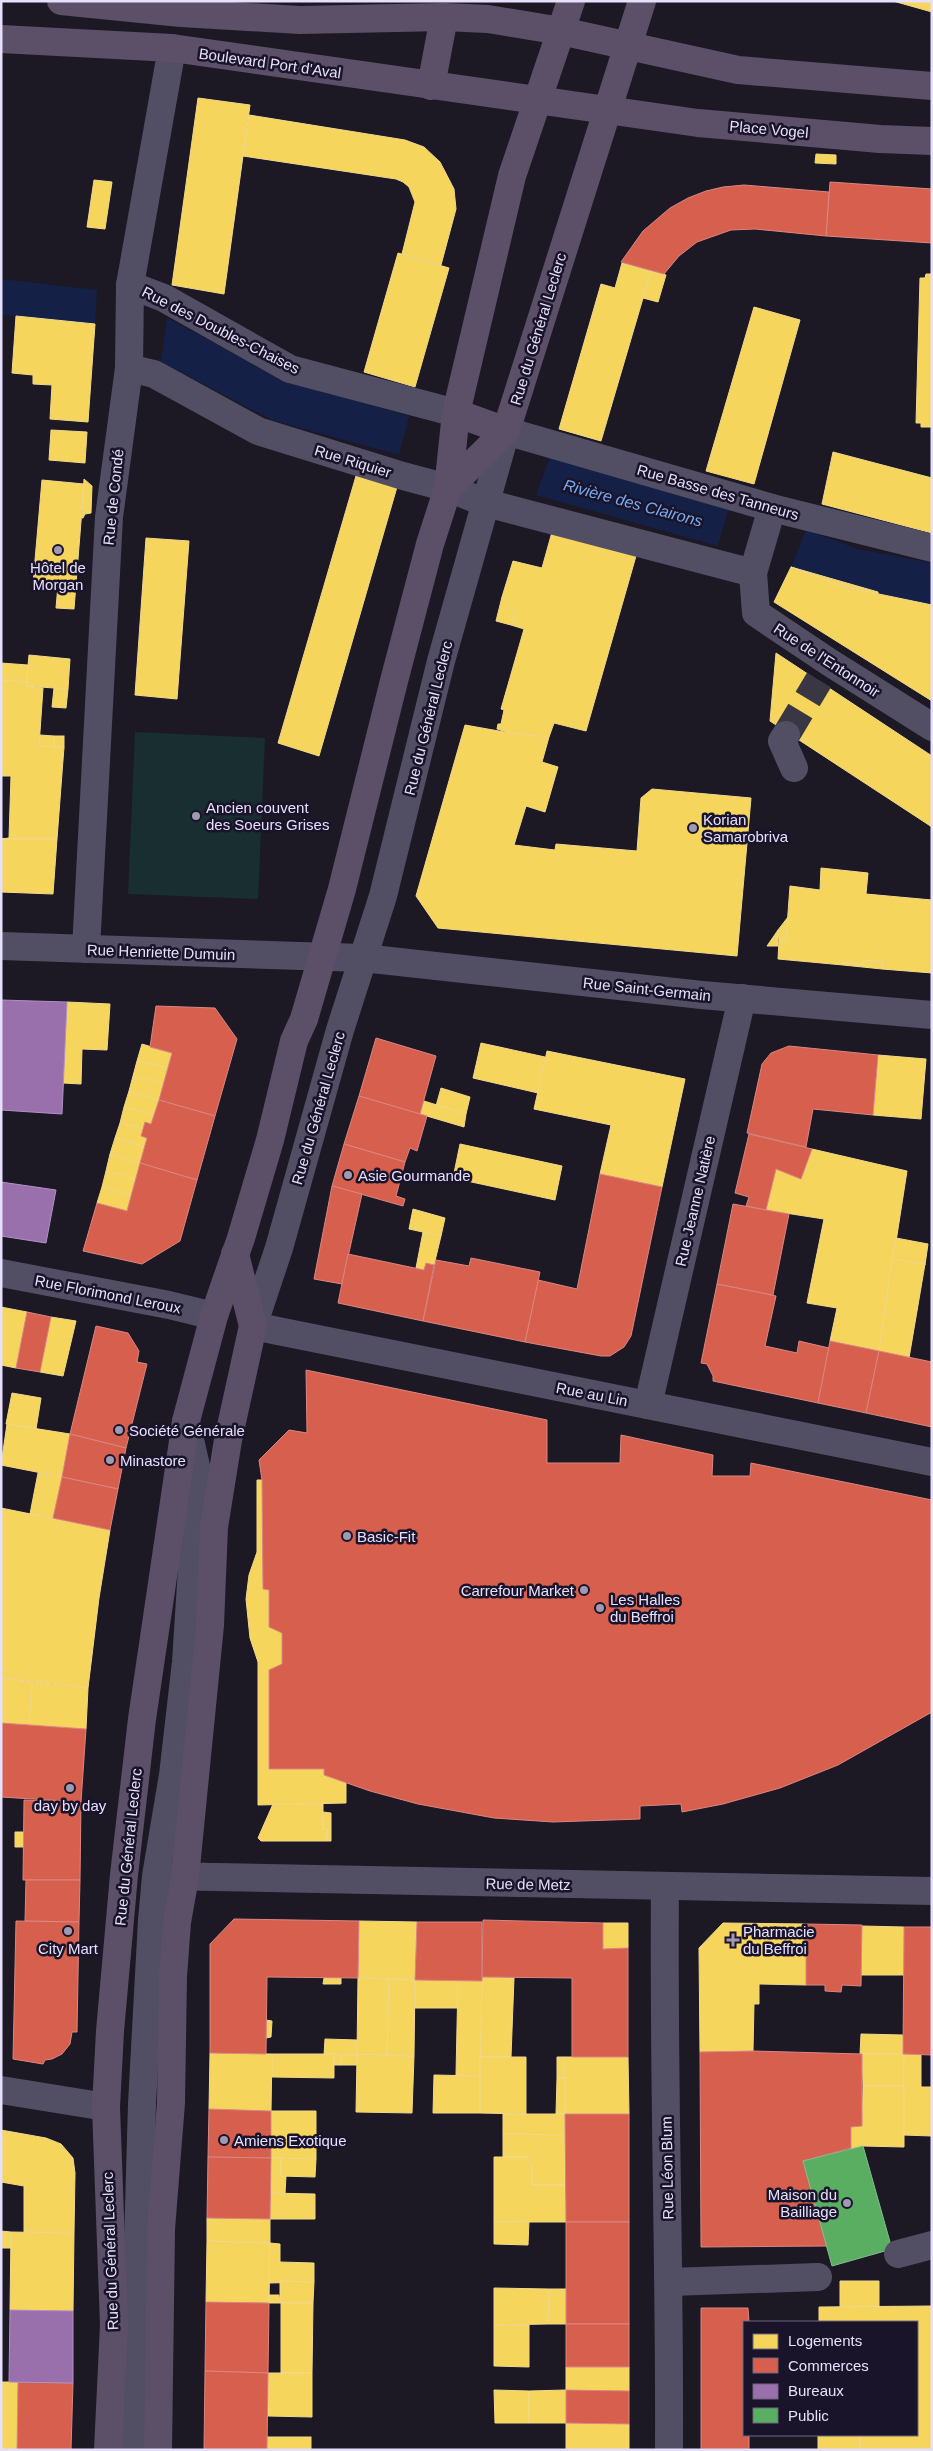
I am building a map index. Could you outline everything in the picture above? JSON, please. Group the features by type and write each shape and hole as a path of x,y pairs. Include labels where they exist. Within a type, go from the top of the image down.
{"main road":[{"path":"61,1 181,13 300,20 445,9 488,19 561,31 738,70 932,86"},
{"name":"Rue du Général Leclerc","path":"108,2450 114,2325 106,2107 110,2031 124,1876 142,1719 186,1421 214,1316 270,1140 294,1042 304,1019 342,889 430,544 448,488 456,414 512,176 571,1"},
{"name":"Rue du Général Leclerc","path":"506,432 642,1"},
{"path":"431,86 445,9"},
{"name":"Boulevard Port d'Aval","path":"1,39 172,48 537,102"},
{"name":"Place Vogel","path":"537,102 698,123 880,139 932,140"},
{"path":"448,488 506,432 456,414"},
{"name":"Rue du Général Leclerc","path":"158,2450 161,2229 171,2103 174,1961 177,1922 185,1877 210,1626 214,1527 228,1440 253,1326 235,1254"},
{"path":"214,1316 253,1326"}],"street":[{"name":"Rue de Condé","path":"86,949 110,518 129,368 131,276 172,48"},
{"name":"Rue des Doubles-Chaises","path":"131,276 164,298 290,369 456,414"},
{"name":"Rue Riquier","path":"129,368 154,374 258,431 448,488 486,503"},
{"name":"Rue du Général Leclerc","path":"253,1326 279,1248 340,1030 383,896 442,661 506,432"},
{"name":"Rue Basse des Tanneurs","path":"506,432 772,508 932,548"},
{"path":"486,503 753,573 772,508"},
{"name":"Rue de l'Entonnoir","path":"753,573 756,613 824,671 932,727"},
{"path":"786,736 782,741 794,768"},
{"name":"Rue Henriette Dumuin","path":"1,946 364,958"},
{"name":"Rue Saint-Germain","path":"364,958 742,998 932,1015"},
{"name":"Rue Jeanne Natière","path":"648,1405 742,998"},
{"name":"Rue Florimond Leroux","path":"1,1272 169,1305 214,1316"},
{"name":"Rue au Lin","path":"253,1326 932,1462"},
{"path":"132,2450 142,2104 156,1876 173,1774 186,1662 193,1572 198,1475 186,1421"},
{"name":"Rue de Metz","path":"124,1876 932,1891"},
{"name":"Rue Léon Blum","path":"665,1886 664,1991 670,2282 669,2450"},
{"path":"1,2090 106,2107"},
{"path":"898,2254 932,2245"},
{"path":"670,2282 818,2277"}],"green space":[{"path":"135,732 265,738 258,899 128,894"}],"water":[{"path":"1,279 97,290 95,324 1,315"},
{"path":"167,318 286,381 409,416 399,455 272,420 161,362"},
{"name":"Rivière des Clairons","path":"551,455 729,506 718,546 536,495"},
{"path":"806,530 858,549 932,563 932,605 878,596 878,592 791,567"}],"building: Logements":[{"path":"893,1 932,1 932,12"},
{"path":"198,98 250,105 224,294 172,285"},
{"path":"249,115 405,140 424,147 440,162 454,189 456,209 441,265 402,254 415,202 409,187 403,182 396,179 243,156"},
{"path":"816,154 836,155 836,164 815,163"},
{"path":"94,180 112,182 105,229 87,227"},
{"path":"398,253 449,268 415,387 364,372"},
{"path":"622,263 651,271 601,441 559,429 601,284 615,288"},
{"path":"651,271 666,275 658,302 643,298"},
{"path":"926,274 932,274 932,427 921,427 921,423 916,423 920,278 925,278"},
{"path":"754,307 800,320 754,484 706,471"},
{"path":"16,316 95,324 88,422 50,419 52,385 33,384 33,375 12,373"},
{"path":"51,430 87,432 85,463 49,460"},
{"path":"833,452 932,478 932,533 822,504"},
{"path":"356,476 397,487 319,756 278,743"},
{"path":"84,479 92,486 91,513 85,514 82,518"},
{"name":"Hôtel de Morgan","path":"42,480 84,484 74,609 56,608 58,585 33,583"},
{"path":"552,532 636,556 586,731 554,723 549,737 510,733 497,729 498,724 501,724 504,710 501,709 524,629 511,625 515,614 502,597 513,561 542,568"},
{"path":"146,538 189,541 177,699 135,695"},
{"path":"791,567 845,587 932,605 932,701 774,602"},
{"path":"791,567 878,592 878,594 839,585"},
{"path":"502,597 515,614 511,625 496,621"},
{"path":"776,653 932,756 932,827 770,721"},
{"path":"29,655 70,659 68,689 26,686"},
{"path":"1,663 28,665 27,682 1,680"},
{"path":"1,680 27,682 26,686 43,688 39,746 64,747 57,839 1,839 9,838 11,776 1,776"},
{"path":"54,688 68,689 66,708 52,707"},
{"name":"Korian Samarobriva","path":"465,725 510,733 549,737 542,762 558,767 545,812 526,806 514,845 555,850 556,844 637,851 641,798 652,789 751,798 737,956 438,928 416,896"},
{"path":"40,735 54,736 54,747 39,746"},
{"path":"54,736 64,736 64,747 54,747"},
{"path":"1,839 57,839 53,894 1,892"},
{"path":"821,868 868,873 866,894 932,900 932,973 882,969 883,962 864,960 863,964 843,963 843,965 778,959 779,940 786,940 790,886 820,890"},
{"path":"788,917 786,940 779,940 778,930"},
{"path":"778,930 778,946 767,946"},
{"path":"864,960 883,962 882,969 843,965 843,963 863,964"},
{"path":"67,1002 110,1004 107,1050 82,1049 81,1084 63,1083"},
{"path":"481,1043 545,1057 538,1093 473,1078"},
{"path":"142,1044 172,1053 168,1068 137,1061"},
{"path":"547,1051 685,1079 662,1187 600,1174 611,1125 534,1109"},
{"path":"878,1055 926,1059 921,1119 873,1115"},
{"path":"137,1061 168,1068 163,1084 133,1076"},
{"path":"133,1076 163,1084 159,1100 129,1091"},
{"path":"441,1088 470,1097 466,1114 436,1106"},
{"path":"129,1091 159,1100 154,1115 124,1107"},
{"path":"424,1101 466,1114 464,1127 420,1114"},
{"path":"124,1107 154,1115 151,1124 145,1122 144,1129 120,1123"},
{"path":"120,1123 144,1129 141,1136 147,1138 145,1147 115,1138"},
{"path":"115,1138 145,1147 140,1163 110,1154"},
{"path":"460,1144 562,1166 555,1200 453,1178"},
{"path":"812,1149 907,1171 879,1351 830,1341 837,1308 807,1303 824,1219 766,1210 776,1169 801,1179"},
{"path":"110,1154 140,1163 136,1179 106,1171"},
{"path":"106,1171 136,1179 131,1195 102,1187"},
{"path":"102,1187 131,1195 127,1211 97,1203"},
{"path":"413,1209 445,1218 441,1236 409,1229"},
{"path":"423,1232 441,1236 434,1265 426,1263 424,1270 416,1268"},
{"path":"896,1238 928,1244 925,1265 892,1259"},
{"path":"892,1259 925,1264 909,1358 879,1351"},
{"path":"1,1307 27,1312 16,1368 1,1365"},
{"path":"51,1317 76,1321 63,1376 40,1372"},
{"path":"12,1393 41,1398 36,1429 6,1424"},
{"path":"7,1424 70,1434 62,1477 1,1465"},
{"path":"38,1473 62,1477 53,1518 30,1514"},
{"path":"257,1480 262,1480 263,1589 269,1590 269,1627 282,1633 282,1664 269,1670 269,1769 324,1769 324,1775 346,1783 346,1803 258,1805 258,1662 250,1638 246,1599 249,1575 257,1552"},
{"path":"1,1508 110,1530 99,1598 88,1688 1,1678"},
{"path":"1,1678 32,1682 29,1726 1,1723"},
{"path":"32,1682 88,1688 86,1729 29,1726"},
{"path":"273,1804 323,1804 323,1829 327,1829 327,1841 261,1841 258,1838"},
{"path":"323,1812 331,1813 331,1841 327,1841 327,1829 323,1829"},
{"path":"15,1832 24,1832 23,1847 15,1847"},
{"path":"359,1921 417,1922 415,1980 358,1978"},
{"path":"603,1923 628,1923 628,1948 603,1949"},
{"path":"723,1923 806,1924 806,1985 759,1984 759,2004 754,2004 753,2051 700,2052 699,1948"},
{"path":"862,1926 904,1927 904,1975 861,1975"},
{"path":"482,1977 514,1978 511,2057 480,2057"},
{"path":"324,1978 341,1978 341,1984 323,1984"},
{"path":"358,1978 389,1979 387,2055 357,2055"},
{"path":"389,1979 415,1980 414,2056 387,2055"},
{"path":"415,1980 458,1980 457,2008 415,2008"},
{"path":"458,1980 482,1981 480,2076 456,2075"},
{"path":"266,2020 272,2021 271,2037 266,2038"},
{"path":"861,2034 903,2035 903,2054 860,2054"},
{"path":"325,2039 357,2040 357,2055 324,2055"},
{"path":"210,2053 272,2054 271,2111 209,2109"},
{"path":"272,2054 334,2054 334,2078 272,2077"},
{"path":"334,2054 341,2055 341,2065 334,2065"},
{"path":"862,2054 904,2054 904,2086 863,2086"},
{"path":"904,2054 921,2055 921,2087 932,2087 932,2136 903,2135"},
{"path":"341,2055 357,2055 357,2065 341,2065"},
{"path":"357,2055 414,2056 412,2113 356,2112"},
{"path":"480,2057 526,2057 526,2114 480,2113"},
{"path":"557,2057 564,2057 565,2078 557,2078"},
{"path":"564,2057 628,2057 629,2114 565,2114"},
{"path":"434,2075 480,2076 480,2113 433,2113"},
{"path":"557,2078 565,2078 565,2114 556,2114"},
{"path":"863,2086 904,2086 904,2147 863,2146 851,2150 851,2127 862,2126"},
{"path":"271,2111 316,2111 316,2159 271,2158"},
{"path":"503,2114 565,2114 565,2135 503,2134"},
{"path":"1,2130 46,2138 61,2144 73,2158 75,2173 74,2233 24,2232 24,2186 1,2182"},
{"path":"503,2134 565,2135 565,2185 532,2185 532,2166 527,2157 503,2157"},
{"path":"494,2157 527,2157 532,2166 532,2185 565,2185 566,2222 494,2222"},
{"path":"271,2158 281,2158 281,2176 286,2176 285,2194 271,2193"},
{"path":"281,2158 316,2159 315,2177 281,2176"},
{"path":"271,2193 315,2194 315,2219 270,2219"},
{"path":"207,2218 270,2219 270,2243 207,2241"},
{"path":"529,2221 528,2245 494,2244 494,2222"},
{"path":"1,2231 11,2232 11,2248 1,2248"},
{"path":"11,2232 74,2233 73,2311 10,2310"},
{"path":"207,2241 270,2243 269,2303 206,2302"},
{"path":"270,2243 280,2244 280,2262 314,2263 314,2282 269,2283"},
{"path":"280,2281 314,2282 313,2303 280,2303"},
{"path":"840,2281 879,2281 879,2306 840,2307"},
{"path":"494,2288 549,2289 548,2324 494,2325"},
{"path":"549,2289 566,2289 566,2324 548,2324"},
{"path":"269,2295 279,2295 280,2303 269,2303"},
{"path":"281,2303 313,2303 312,2373 281,2373"},
{"path":"932,2306 932,2450 860,2450 860,2436 918,2436 918,2321 819,2321 819,2307"},
{"path":"494,2325 529,2325 529,2367 494,2366"},
{"path":"566,2367 629,2367 629,2391 566,2390"},
{"path":"268,2373 312,2373 312,2417 268,2416"},
{"path":"1,2382 18,2382 17,2450 1,2450"},
{"path":"494,2390 529,2391 529,2423 495,2423"},
{"path":"566,2390 566,2423 529,2423 529,2391"},
{"path":"566,2423 629,2424 629,2450 566,2450"},
{"path":"818,2436 860,2436 860,2450 818,2450"},
{"path":"267,2437 311,2437 311,2450 267,2450"}],"building: Commerces":[{"path":"830,182 932,189 932,243 826,236"},
{"path":"744,185 829,192 826,236 755,229 731,230 697,242 679,256 664,274 621,262 643,231 670,208 706,191"},
{"path":"156,1006 215,1008 237,1039 215,1116 159,1100 172,1053 150,1047"},
{"path":"376,1038 436,1056 420,1114 359,1096"},
{"path":"789,1046 878,1055 873,1115 813,1109 806,1147 747,1133 762,1064 771,1053"},
{"path":"359,1096 427,1116 417,1151 410,1148 405,1162 344,1144"},
{"path":"159,1100 215,1116 197,1180 140,1163 147,1138 141,1136 145,1122 151,1124"},
{"path":"749,1134 812,1149 801,1179 776,1169 766,1210 746,1206 749,1197 735,1193"},
{"path":"344,1144 405,1162 396,1196 405,1199 403,1206 332,1186"},
{"path":"140,1163 197,1180 180,1241 142,1264 83,1251 97,1203 127,1211"},
{"path":"600,1174 662,1187 631,1336 624,1347 610,1356 525,1342 538,1280 577,1289"},
{"path":"332,1186 362,1194 342,1284 314,1279"},
{"path":"733,1204 789,1214 773,1295 717,1284"},
{"path":"348,1254 424,1270 426,1263 434,1265 423,1321 338,1303"},
{"path":"471,1258 540,1272 525,1342 423,1321 436,1260 469,1266"},
{"path":"717,1284 776,1296 765,1346 797,1353 799,1341 829,1348 818,1403 713,1381 713,1376 707,1364 701,1363"},
{"path":"27,1312 51,1317 40,1372 16,1368"},
{"path":"96,1326 128,1333 139,1351 137,1362 147,1364 126,1448 70,1434"},
{"path":"830,1341 879,1351 866,1413 818,1403"},
{"path":"879,1351 932,1362 932,1427 866,1413"},
{"name":"Les Halles du Beffroi","path":"306,1370 547,1420 547,1463 620,1463 621,1435 713,1455 712,1476 750,1476 751,1463 932,1500 932,1712 838,1765 780,1788 723,1804 682,1812 681,1804 640,1806 640,1819 553,1822 494,1818 418,1804 370,1791 324,1775 324,1769 269,1769 269,1670 282,1664 282,1633 269,1627 269,1590 263,1589 262,1480 259,1460 289,1430 307,1433"},
{"path":"70,1434 126,1448 118,1489 62,1477"},
{"path":"62,1477 118,1489 110,1530 53,1518"},
{"path":"1,1723 86,1729 81,1802 1,1797"},
{"path":"24,1800 81,1802 80,1880 23,1880"},
{"path":"26,1880 80,1880 79,1922 25,1921"},
{"path":"234,1919 359,1921 358,1978 267,1977 266,2054 210,2053 210,1944"},
{"path":"483,1920 603,1923 603,1949 628,1948 628,2057 572,2057 572,1978 482,1977"},
{"path":"16,1921 79,1922 77,2032 72,2032 70,2044 62,2054 45,2060 43,2064 13,2059"},
{"path":"417,1922 482,1922 482,1981 415,1980"},
{"path":"806,1924 862,1925 861,1986 842,1985 841,1992 825,1991 825,1985 806,1985"},
{"path":"904,1927 932,1927 932,2055 903,2054"},
{"path":"753,2051 862,2054 862,2126 851,2127 851,2148 803,2161 827,2246 701,2247 700,2052"},
{"path":"209,2109 271,2111 271,2158 208,2157"},
{"path":"565,2114 629,2114 629,2222 566,2222"},
{"path":"208,2157 271,2158 270,2219 207,2218"},
{"path":"566,2222 629,2222 629,2324 566,2324"},
{"path":"206,2302 269,2303 268,2373 205,2371"},
{"path":"701,2308 748,2308 749,2321 743,2321 743,2436 749,2436 749,2450 701,2450"},
{"path":"566,2324 629,2324 629,2367 566,2367"},
{"path":"205,2371 268,2373 267,2450 204,2450"},
{"path":"18,2382 73,2383 71,2450 17,2450"},
{"path":"566,2390 629,2391 629,2424 566,2423"}],"building: Bureaux":[{"path":"1,1000 67,1002 62,1114 1,1110"},
{"path":"1,1182 56,1190 46,1243 1,1236"},
{"path":"10,2310 73,2311 73,2383 9,2382"}],"building: Public":[{"name":"Maison du Bailliage","path":"863,2146 892,2249 832,2266 803,2161"}],"tunnel":[{"path":"786,735 819,680"}],"place":[{"name":"Hôtel de Morgan","path":"58,550"},
{"name":"Ancien couvent des Soeurs Grises","path":"196,816"},
{"name":"Korian Samarobriva","path":"693,828"},
{"name":"Asie Gourmande","path":"348,1175"},
{"name":"Société Générale","path":"119,1430"},
{"name":"Minastore","path":"110,1460"},
{"name":"Basic-Fit","path":"347,1536"},
{"name":"Carrefour Market","path":"584,1590"},
{"name":"Les Halles du Beffroi","path":"600,1608"},
{"name":"day by day","path":"70,1788"},
{"name":"City Mart","path":"68,1931"},
{"name":"Pharmacie du Beffroi","path":"733,1940"},
{"name":"Amiens Exotique","path":"224,2140"},
{"name":"Maison du Bailliage","path":"847,2203"}]}
